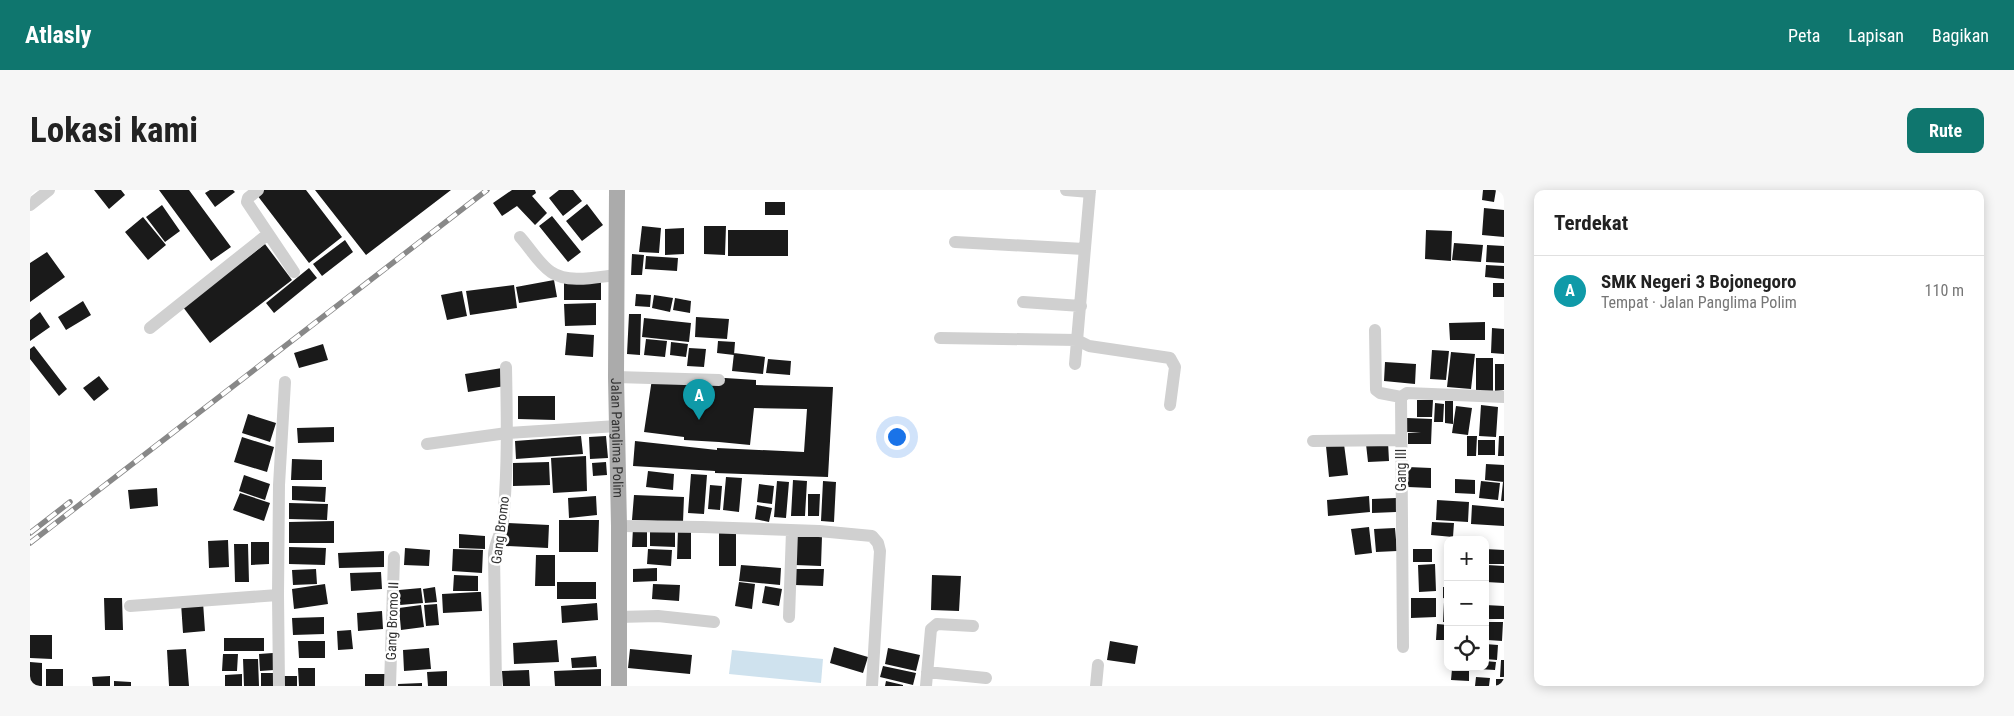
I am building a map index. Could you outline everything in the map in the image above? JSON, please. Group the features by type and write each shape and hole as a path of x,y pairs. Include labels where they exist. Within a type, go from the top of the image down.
{"main road":[{"name":"Jalan Panglima Polim","path":"617,190 616,377 619,526 619,686"}],"street":[{"path":"30,205 49,190"},
{"path":"258,190 248,198 247,202 294,272"},
{"path":"1066,190 1090,191 1075,364"},
{"path":"150,328 268,234"},
{"path":"520,237 550,272 559,276 580,278 616,275"},
{"path":"955,242 1084,249"},
{"path":"1023,302 1081,306"},
{"path":"1375,330 1376,390 1380,393 1401,397 1406,393 1504,397"},
{"path":"940,338 1077,340 1090,346 1170,358 1175,367 1170,405"},
{"name":"Gang Bromo","path":"496,686 494,554 495,544 503,524 507,434 506,367"},
{"path":"616,377 720,380"},
{"path":"279,686 279,485 285,382"},
{"name":"Gang III","path":"1401,397 1403,647"},
{"path":"427,444 507,434 617,426"},
{"path":"1313,441 1401,440"},
{"path":"619,526 792,531 872,536 878,542 880,551 872,686"},
{"path":"789,617 792,531"},
{"name":"Gang Bromo II","path":"390,686 394,557"},
{"path":"130,606 278,595"},
{"path":"618,617 658,616 714,622"},
{"path":"926,686 931,629 933,626 937,624 973,626"},
{"path":"1096,686 1098,665"},
{"path":"927,672 986,678"}],"water":[{"path":"732,650 823,659 821,683 729,674"}],"building":[{"path":"94,190 121,190 125,195 109,209"},
{"path":"159,190 189,190 231,247 211,261"},
{"path":"210,190 233,190 235,192 215,207 205,193"},
{"path":"264,190 306,190 342,237 309,263 257,195"},
{"path":"315,190 451,190 366,255"},
{"path":"512,190 535,190 536,193 532,196 547,213 535,225 517,206 502,216 493,203"},
{"path":"559,190 573,190 582,201 563,216 549,198"},
{"path":"1483,190 1496,190 1494,202 1482,200"},
{"path":"765,202 785,202 785,215 765,215"},
{"path":"587,204 603,225 582,241 566,221"},
{"path":"162,205 180,231 165,242 146,217"},
{"path":"1484,208 1504,210 1504,237 1482,235"},
{"path":"552,216 581,252 568,262 539,226"},
{"path":"143,217 166,245 148,260 125,232"},
{"path":"642,226 661,228 659,253 639,252"},
{"path":"704,226 726,226 725,255 704,254"},
{"path":"684,228 684,254 665,255 665,229"},
{"path":"728,230 788,230 788,256 728,256"},
{"path":"1426,230 1452,231 1451,261 1425,259"},
{"path":"345,240 353,252 322,276 313,264"},
{"path":"1454,243 1483,245 1481,262 1452,260"},
{"path":"265,244 292,280 210,343 183,307"},
{"path":"1487,245 1504,246 1504,263 1486,262"},
{"path":"47,252 65,277 30,302 30,263"},
{"path":"632,254 644,255 642,275 631,275"},
{"path":"646,256 678,258 677,271 645,269"},
{"path":"1486,265 1504,266 1504,279 1485,277"},
{"path":"309,268 317,278 274,313 266,303"},
{"path":"554,280 557,297 519,303 516,287"},
{"path":"564,282 601,282 601,300 564,300"},
{"path":"1493,283 1504,283 1504,297 1493,297"},
{"path":"514,285 517,308 470,315 466,291"},
{"path":"462,291 467,316 447,320 441,295"},
{"path":"636,294 651,295 650,307 635,306"},
{"path":"654,295 673,298 670,312 652,308"},
{"path":"675,298 691,301 690,313 673,310"},
{"path":"83,301 91,315 66,330 58,317"},
{"path":"596,303 596,325 565,326 564,304"},
{"path":"40,312 50,327 30,341 30,320"},
{"path":"629,314 641,314 640,355 627,354"},
{"path":"696,317 729,319 727,339 695,337"},
{"path":"644,318 691,323 689,342 642,337"},
{"path":"1485,322 1485,340 1450,340 1449,323"},
{"path":"1492,328 1504,329 1504,354 1491,353"},
{"path":"567,333 594,335 593,357 565,355"},
{"path":"646,339 667,341 665,357 644,355"},
{"path":"718,341 735,342 734,355 717,353"},
{"path":"671,342 688,344 686,357 670,355"},
{"path":"323,344 328,360 299,368 294,353"},
{"path":"34,346 67,389 59,396 30,359 30,349"},
{"path":"689,348 706,349 704,367 687,366"},
{"path":"1432,350 1449,351 1446,380 1430,379"},
{"path":"1451,352 1475,354 1471,389 1447,387"},
{"path":"734,353 765,357 763,374 732,371"},
{"path":"1476,358 1493,358 1493,391 1476,391"},
{"path":"768,359 791,361 790,375 766,373"},
{"path":"1385,362 1416,364 1415,384 1384,381"},
{"path":"1495,364 1504,364 1504,390 1495,391"},
{"path":"502,368 505,386 468,392 465,374"},
{"path":"99,376 109,389 94,401 83,388"},
{"path":"725,378 756,380 756,385 833,387 828,477 715,473 715,471 633,466 635,441 717,450 717,448 804,452 807,409 754,408 750,445 684,440 684,437 644,432 652,379"},
{"path":"518,396 555,396 555,420 518,419"},
{"path":"1417,400 1433,400 1432,417 1417,417"},
{"path":"1445,401 1453,401 1453,424 1445,423"},
{"path":"1435,403 1444,404 1443,422 1434,422"},
{"path":"1481,405 1498,407 1496,437 1479,436"},
{"path":"1456,406 1472,408 1468,435 1452,433"},
{"path":"248,414 276,423 270,442 242,433"},
{"path":"1407,418 1432,419 1431,444 1408,444 1408,433 1421,432 1407,432"},
{"path":"334,427 334,442 298,443 297,428"},
{"path":"581,436 583,454 516,459 515,441"},
{"path":"606,436 608,458 590,459 589,437"},
{"path":"1467,436 1477,436 1476,456 1467,456"},
{"path":"1499,436 1504,436 1504,456 1498,456"},
{"path":"242,437 274,447 267,472 234,462"},
{"path":"1478,440 1495,440 1495,455 1478,455"},
{"path":"1388,442 1389,461 1368,462 1366,444"},
{"path":"1344,444 1348,475 1329,477 1326,446"},
{"path":"586,456 587,491 553,493 551,458"},
{"path":"292,459 322,460 322,480 291,480"},
{"path":"549,462 550,485 513,486 513,463"},
{"path":"606,462 607,475 593,476 592,463"},
{"path":"1486,464 1504,465 1504,482 1485,480"},
{"path":"1408,467 1431,468 1431,488 1408,487"},
{"path":"648,471 674,474 673,490 646,487"},
{"path":"691,474 707,475 704,514 688,513"},
{"path":"244,475 270,484 265,500 239,491"},
{"path":"726,477 742,478 739,512 723,510"},
{"path":"1455,479 1475,480 1475,494 1455,493"},
{"path":"793,480 807,481 805,516 791,516"},
{"path":"777,481 789,482 786,518 774,517"},
{"path":"823,481 836,482 834,522 821,521"},
{"path":"1481,481 1500,483 1498,500 1479,498"},
{"path":"1503,482 1504,501 1501,501"},
{"path":"759,484 774,486 772,504 757,502"},
{"path":"710,485 722,486 720,510 708,509"},
{"path":"292,486 326,487 325,502 292,500"},
{"path":"157,488 158,506 130,509 128,490"},
{"path":"240,493 270,503 264,521 233,510"},
{"path":"808,494 820,494 819,516 808,516"},
{"path":"634,495 684,497 683,522 632,520"},
{"path":"596,496 597,515 569,518 568,498"},
{"path":"1369,496 1370,512 1328,516 1327,500"},
{"path":"1396,498 1396,512 1372,513 1372,499"},
{"path":"1437,500 1469,502 1468,522 1436,520"},
{"path":"289,503 328,504 327,520 289,519"},
{"path":"757,505 772,508 769,522 755,519"},
{"path":"1472,505 1504,508 1504,526 1471,524"},
{"path":"559,520 599,520 598,552 559,552"},
{"path":"334,521 334,543 289,543 289,522"},
{"path":"1432,522 1454,523 1453,536 1431,535"},
{"path":"507,523 549,525 548,548 506,546"},
{"path":"1369,527 1372,553 1355,555 1351,529"},
{"path":"633,528 647,528 647,547 632,547"},
{"path":"650,528 675,529 675,547 650,546"},
{"path":"678,528 691,529 691,559 677,559"},
{"path":"1395,528 1397,551 1376,552 1374,529"},
{"path":"719,532 736,532 736,566 719,566"},
{"path":"459,534 485,536 485,549 459,548"},
{"path":"796,535 822,536 821,566 795,565"},
{"path":"228,540 229,567 209,568 208,541"},
{"path":"251,542 269,542 269,564 251,565"},
{"path":"234,544 248,544 249,582 235,582"},
{"path":"289,547 326,548 325,565 289,564"},
{"path":"405,548 430,550 429,566 404,565"},
{"path":"453,549 483,550 482,573 452,571"},
{"path":"648,549 672,550 671,566 647,564"},
{"path":"1413,549 1432,549 1432,562 1413,562"},
{"path":"1489,549 1504,550 1504,564 1489,564"},
{"path":"384,551 384,567 339,568 338,553"},
{"path":"536,555 555,555 555,586 535,586"},
{"path":"1435,564 1436,591 1419,592 1418,565"},
{"path":"741,565 781,568 780,585 739,581"},
{"path":"1489,565 1504,566 1504,583 1489,582"},
{"path":"657,568 657,581 633,582 633,569"},
{"path":"316,569 317,584 293,585 292,570"},
{"path":"796,569 824,569 823,586 795,585"},
{"path":"381,572 382,589 351,591 350,573"},
{"path":"454,575 478,576 478,591 453,591"},
{"path":"932,575 961,576 959,611 931,610"},
{"path":"557,582 596,582 596,599 557,599"},
{"path":"739,582 755,584 752,609 735,606"},
{"path":"325,584 328,604 294,609 292,589"},
{"path":"653,584 680,585 679,601 652,599"},
{"path":"765,586 782,589 779,606 762,603"},
{"path":"435,587 437,602 425,603 423,589"},
{"path":"421,588 423,603 400,605 399,590"},
{"path":"481,592 482,611 443,613 442,594"},
{"path":"104,598 122,598 123,630 105,630"},
{"path":"1411,598 1436,598 1436,617 1411,618"},
{"path":"203,602 205,631 183,633 181,603"},
{"path":"597,603 598,620 562,623 561,606"},
{"path":"437,604 439,625 426,626 424,605"},
{"path":"421,605 424,627 401,630 399,608"},
{"path":"1489,605 1504,606 1504,619 1489,619"},
{"path":"382,611 383,629 358,631 357,613"},
{"path":"324,617 324,634 293,635 292,618"},
{"path":"1489,622 1503,622 1502,641 1489,640"},
{"path":"1437,624 1444,625 1444,640 1436,640"},
{"path":"351,630 353,649 338,650 337,631"},
{"path":"30,635 52,635 52,659 30,658"},
{"path":"224,638 264,638 264,651 224,651"},
{"path":"557,640 559,662 514,664 513,643"},
{"path":"298,641 325,641 325,658 299,658"},
{"path":"1110,641 1138,646 1135,664 1107,660"},
{"path":"1489,644 1498,645 1497,660 1489,659"},
{"path":"834,647 868,657 863,673 830,663"},
{"path":"429,648 431,669 404,671 403,650"},
{"path":"888,648 920,655 916,671 885,664"},
{"path":"186,649 189,686 169,686 167,650"},
{"path":"630,649 692,655 690,674 628,668"},
{"path":"273,653 274,670 260,671 259,654"},
{"path":"223,654 238,654 237,671 222,671"},
{"path":"596,656 597,667 572,668 571,658"},
{"path":"243,659 258,659 259,686 244,686"},
{"path":"1501,660 1504,660 1504,677 1500,677"},
{"path":"1489,661 1496,662 1495,670 1489,670"},
{"path":"30,662 42,663 42,686 30,686"},
{"path":"883,666 916,673 913,685 880,677"},
{"path":"298,668 315,668 315,686 299,686"},
{"path":"46,669 63,669 63,686 46,686"},
{"path":"601,669 601,686 555,686 554,671"},
{"path":"529,670 530,686 503,686 502,671"},
{"path":"447,671 447,686 428,686 427,672"},
{"path":"1452,671 1469,671 1469,681 1451,680"},
{"path":"261,673 273,673 273,686 261,686"},
{"path":"242,674 242,686 225,686 225,675"},
{"path":"365,674 387,674 387,686 365,686"},
{"path":"110,676 110,686 93,686 92,677"},
{"path":"282,676 297,676 297,686 282,686"},
{"path":"1476,677 1490,678 1489,686 1475,686"},
{"path":"1496,679 1504,679 1504,686 1496,686"},
{"path":"114,681 131,682 131,686 114,686"},
{"path":"886,681 903,685 903,686 885,686"},
{"path":"422,683 422,686 398,686 398,684"}],"railway":[{"path":"30,543 487,190"},
{"path":"30,533 70,502"}],"place":[{"name":"SMK Negeri 3 Bojonegoro","path":"699,420"}]}
